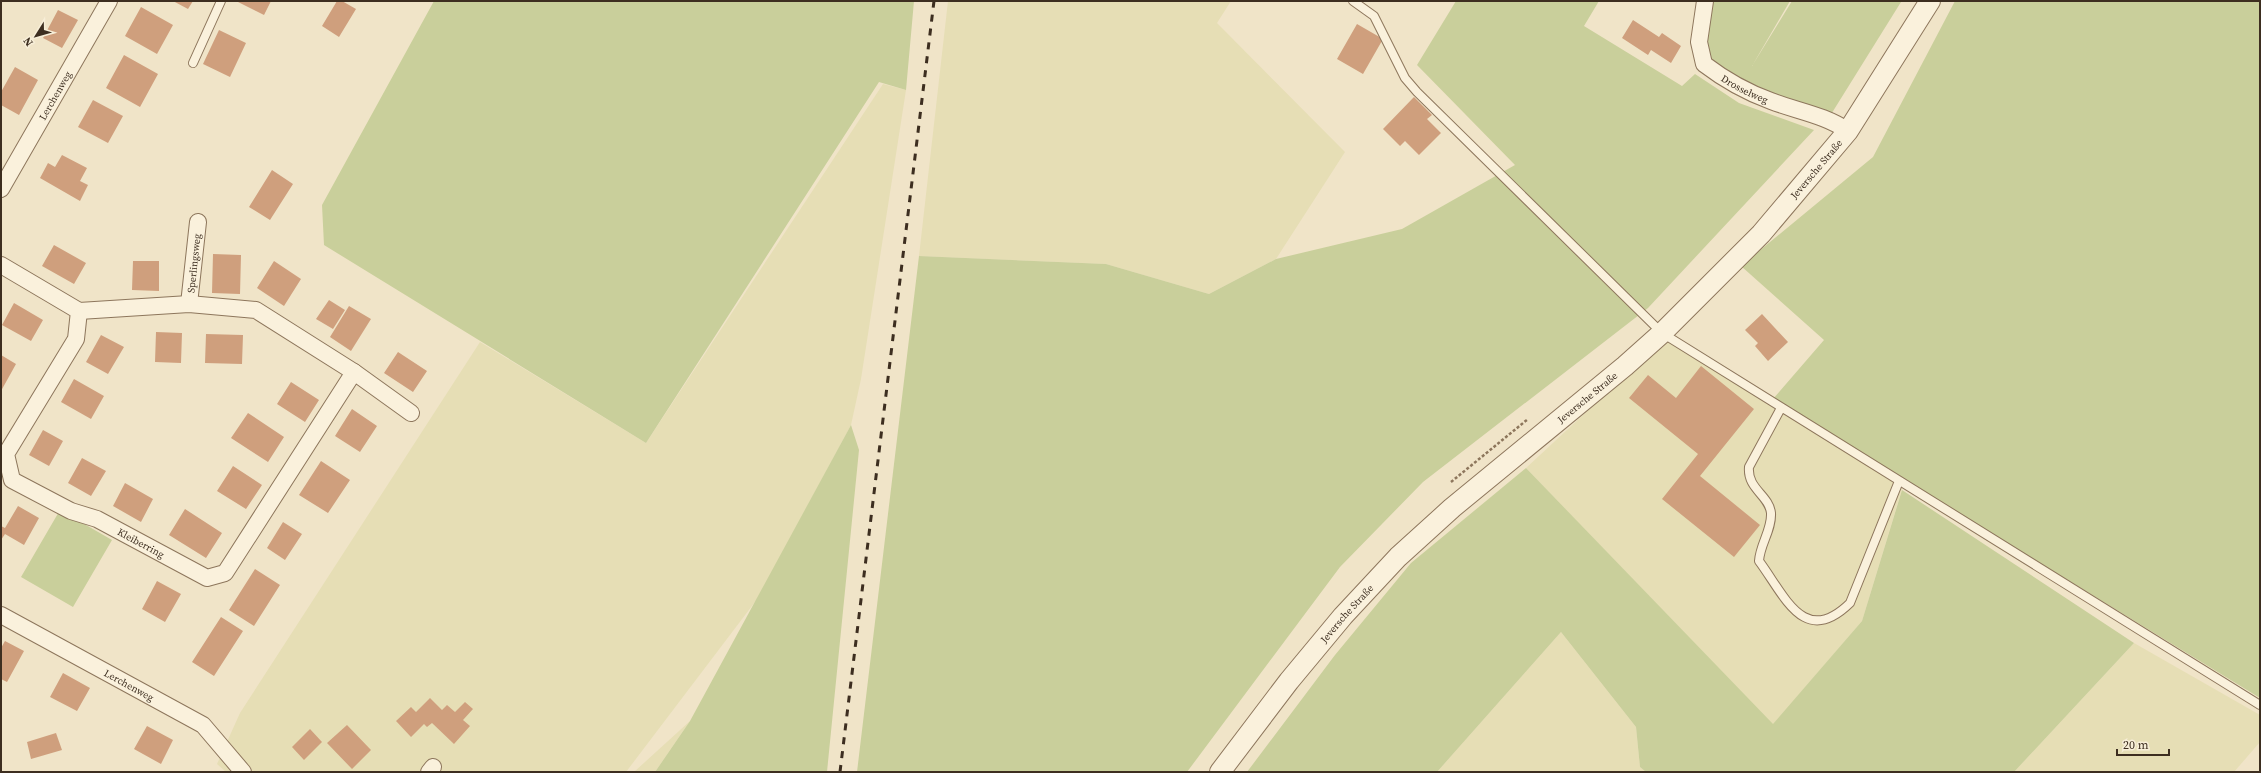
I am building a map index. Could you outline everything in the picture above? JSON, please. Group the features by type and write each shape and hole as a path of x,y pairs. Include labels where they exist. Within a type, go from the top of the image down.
{"street":[{"name":"Lerchenweg","path":"1,189 109,1"},
{"name":"Drosselweg","path":"1705,1 1699,42 1704,64 1737,87 1770,101 1834,121 1848,131"},
{"name":"Jeversche Straße","path":"1220,772 1289,681 1338,622 1398,557 1452,508 1625,366 1662,333 1757,239 1848,131 1930,1"},
{"name":"Sperlingsweg","path":"189,304 198,222"},
{"path":"1,265 79,311 189,304 256,310 354,372 411,414"},
{"name":"Kleiberring","path":"79,311 76,339 6,454 12,480 71,511 97,519 207,578 225,573 354,372"},
{"name":"Lerchenweg","path":"1,615 203,725 243,772"}],"lane":[{"path":"193,63 221,1"},
{"path":"1353,1 1374,16 1406,78 1417,92 1662,333 2260,705"},
{"path":"1781,408 1749,467 1748,478 1771,512 1769,529 1760,548 1759,561 1799,615 1816,622 1826,620 1838,616 1850,603 1900,481"}],"path":[{"path":"1448,486 1532,416"}],"shaded area":[{"path":"948,1 1231,1 1217,23 1345,152 1276,259 1209,294 1106,264 919,256"},
{"path":"883,84 906,90 861,379 851,425 758,598 626,772 226,772 217,764 240,713 480,342 646,443"},
{"path":"1665,339 1903,486 1862,621 1773,725 1526,468"},
{"path":"1561,632 1636,727 1640,767 1646,772 1437,772"},
{"path":"2134,643 2260,715 2260,742 2234,772 2014,772"},
{"path":"690,721 655,772 634,772"}],"green space":[{"path":"434,1 914,1 906,90 879,82 646,443 324,245 322,205"},
{"path":"1456,1 1599,1 1584,26 1682,86 1695,74 1739,103 1814,130 1648,308 1423,482 1340,567 1187,772 857,772 919,256 1106,264 1209,294 1276,259 1402,229 1515,165 1417,65"},
{"path":"1713,1 1790,1 1752,66 1792,1 1901,2 1830,116 1741,84 1710,60 1707,38"},
{"path":"1955,1 2260,1 2260,698 1773,399 1824,340 1741,266 1873,157"},
{"path":"851,425 859,450 827,772 655,772 690,721"},
{"path":"1526,468 1773,724 1862,621 1902,490 2134,643 2014,772 1646,772 1640,767 1636,727 1561,632 1437,772 1247,772 1335,655 1411,563"},
{"path":"60,510 112,540 73,607 21,577"}],"building":[{"path":"173,1 193,1 188,9"},
{"path":"238,1 271,1 264,15"},
{"path":"337,1 342,1 356,9 339,37 322,26"},
{"path":"141,7 173,25 157,54 125,36"},
{"path":"58,10 78,20 62,48 43,38"},
{"path":"1633,20 1659,37 1662,33 1681,46 1671,63 1651,50 1648,55 1622,38"},
{"path":"1357,24 1383,39 1363,74 1337,59"},
{"path":"219,30 246,43 230,77 203,64"},
{"path":"124,55 158,74 140,107 106,88"},
{"path":"15,67 38,80 19,115 1,105 1,92"},
{"path":"1414,97 1432,115 1427,119 1441,133 1419,155 1405,141 1400,146 1383,129"},
{"path":"93,100 123,116 108,143 78,127"},
{"path":"62,155 87,168 80,181 88,185 80,201 40,178 48,163 55,167"},
{"path":"272,170 293,184 270,220 249,207"},
{"path":"54,245 86,263 74,284 42,266"},
{"path":"213,254 241,255 240,294 212,293"},
{"path":"133,261 159,261 159,291 132,290"},
{"path":"274,261 301,279 284,306 257,288"},
{"path":"329,300 345,310 333,329 316,319"},
{"path":"14,303 43,320 31,341 2,325"},
{"path":"349,306 371,319 351,351 330,337"},
{"path":"1762,314 1788,342 1768,361 1755,346 1758,343 1745,330"},
{"path":"156,332 182,333 181,363 155,362"},
{"path":"206,334 243,335 242,364 205,363"},
{"path":"101,335 124,347 108,374 86,362"},
{"path":"398,352 427,371 413,392 384,373"},
{"path":"1,355 16,364 1,391"},
{"path":"1701,366 1754,409 1700,476 1760,525 1734,557 1662,499 1698,454 1629,398 1648,375 1676,398"},
{"path":"74,379 104,396 91,419 61,402"},
{"path":"291,382 319,400 305,422 277,404"},
{"path":"352,409 377,426 360,452 335,436"},
{"path":"248,413 284,437 268,462 231,438"},
{"path":"43,430 63,441 49,466 29,455"},
{"path":"82,458 106,471 91,496 68,483"},
{"path":"321,461 350,480 328,513 299,495"},
{"path":"233,466 262,485 246,509 217,491"},
{"path":"125,483 153,499 141,522 113,506"},
{"path":"18,506 39,518 24,545 5,534 1,540 1,526 5,528"},
{"path":"185,509 222,533 206,558 169,535"},
{"path":"283,522 302,534 285,560 267,548"},
{"path":"255,569 280,585 254,626 229,610"},
{"path":"157,581 181,594 165,622 142,609"},
{"path":"221,617 243,631 214,676 192,662"},
{"path":"5,641 24,651 7,682 1,679 1,648"},
{"path":"63,673 90,688 77,711 50,697"},
{"path":"430,698 442,710 447,705 455,712 465,702 473,709 463,720 470,726 454,744 432,723 427,727 424,724 411,737 396,721 411,707 416,712"},
{"path":"347,725 371,750 352,769 327,743"},
{"path":"147,726 173,740 161,764 134,749"},
{"path":"310,729 322,742 304,760 292,747"},
{"path":"56,733 62,750 31,759 27,742"}],"railway":[{"path":"840,772 934,1"}]}
